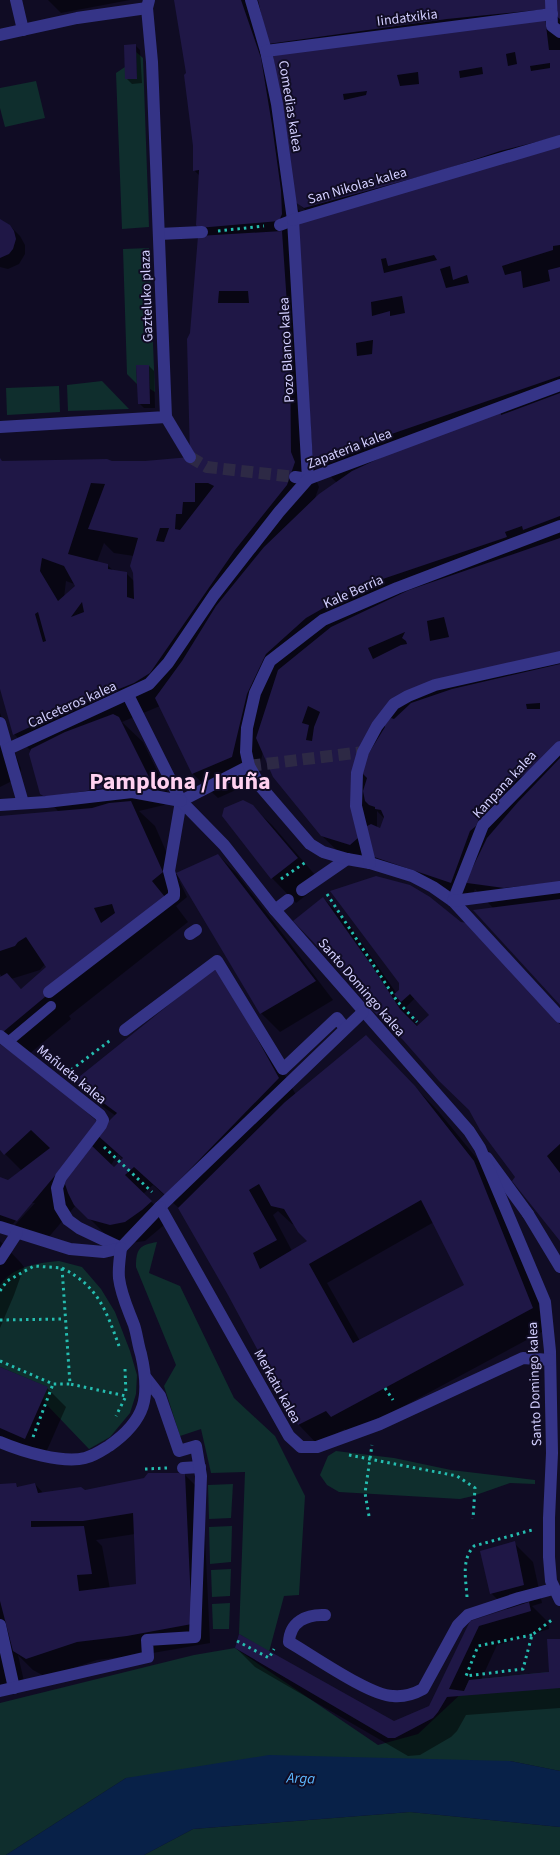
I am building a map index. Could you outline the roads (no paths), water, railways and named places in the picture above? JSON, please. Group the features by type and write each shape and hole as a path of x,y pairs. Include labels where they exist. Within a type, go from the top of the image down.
{"street":[{"path":"16,0 23,30"},
{"name":"Comedias kalea","path":"251,0 266,51 277,104 293,220"},
{"path":"551,0 552,26 560,32"},
{"name":"Gazteluko plaza","path":"0,35 148,4 166,417"},
{"name":"Iindatxikia","path":"266,51 552,14"},
{"name":"San Nikolas kalea","path":"280,225 560,141"},
{"name":"Pozo Blanco kalea","path":"293,220 308,479"},
{"path":"159,234 202,232"},
{"name":"Zapateria kalea","path":"149,684 168,662 214,595 279,512 308,479 560,385"},
{"path":"0,427 166,417 190,457"},
{"path":"295,477 308,479"},
{"name":"Kale Berria","path":"250,766 246,752 247,728 255,693 270,661 323,620 397,588 560,526"},
{"path":"370,863 356,806 357,773 363,752 377,726 394,704 435,685 560,657"},
{"name":"Calceteros kalea","path":"8,749 149,684"},
{"name":"Santo Domingo kalea","path":"128,695 180,801 224,845 275,910 469,1131 528,1214 560,1267"},
{"path":"0,723 23,803"},
{"name":"Kanpana kalea","path":"453,901 483,825 560,746"},
{"path":"0,805 46,802 132,792 180,801 250,766 261,787 310,844 323,852 370,863 412,876 453,901 560,1017"},
{"path":"49,992 174,896 170,871 180,801"},
{"path":"302,890 347,859"},
{"path":"453,901 560,887"},
{"path":"275,910 288,900"},
{"path":"125,1030 216,962 283,1069 337,1018 346,1028"},
{"path":"0,1227 70,1249 104,1252 121,1248 160,1207 363,1012"},
{"name":"Mañueta kalea","path":"4,1039 100,1115 103,1120 60,1177 57,1188 60,1207 68,1220 79,1228 121,1248"},
{"name":"Santo Domingo kalea","path":"480,1148 545,1302 550,1360 552,1453 549,1557 551,1581 557,1594"},
{"name":"Merkatu kalea","path":"160,1207 289,1436 301,1447 317,1448 380,1424 523,1358 550,1360"},
{"path":"0,1259 17,1233"},
{"path":"0,1442 63,1459 84,1458 100,1453 128,1429 139,1415 146,1398 146,1378 134,1326 122,1294 118,1276 121,1248"},
{"path":"0,1691 148,1657 147,1640 196,1637 201,1476 196,1446 179,1451 160,1396 146,1378"},
{"path":"183,1468 200,1467"},
{"path":"325,1615 314,1615 295,1624 290,1633 289,1642 374,1692 392,1696 416,1693 423,1689 458,1625 468,1615 519,1598 557,1594"},
{"path":"0,1624 14,1688"}],"lane":[{"path":"4,1039 51,1006"}],"water":[{"name":"Arga","path":"269,1755 510,1761 560,1771 560,1827 410,1812 193,1829 144,1855 6,1855 126,1778"}],"tunnel":[{"path":"190,457 207,467 295,477"},
{"path":"249,766 363,752"}],"district":[{"name":"Pamplona / Iruña","path":"180,781"}]}
